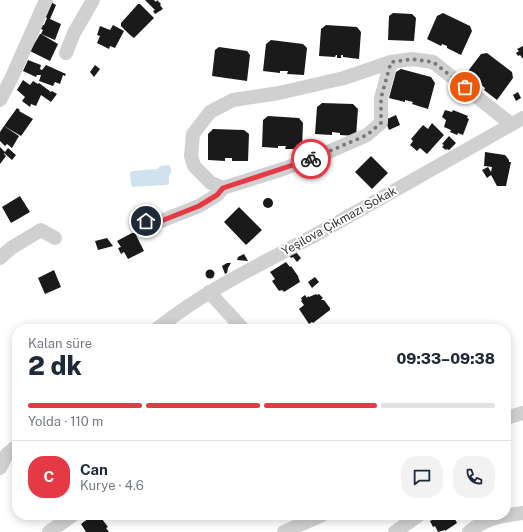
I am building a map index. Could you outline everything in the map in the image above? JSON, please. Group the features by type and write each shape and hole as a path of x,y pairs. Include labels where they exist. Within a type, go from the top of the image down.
{"street":[{"path":"0,100 11,79 46,0"},
{"path":"66,53 74,33 93,0"},
{"path":"223,188 211,183 194,166 191,156 193,134 210,112 232,100 279,92 344,78 391,62 412,59 433,62 517,121"},
{"path":"146,221 161,221 199,206 217,195 223,188 319,156 367,135 381,123 381,98 391,62"},
{"name":"Yeşilova Çıkmazı Sokak","path":"163,324 209,292 320,232 517,121"},
{"path":"0,258 11,248 41,230 55,238"},
{"path":"209,292 238,324"},
{"path":"511,417 523,413"},
{"path":"0,468 7,454 12,450"},
{"path":"511,515 523,513"},
{"path":"49,532 66,520"},
{"path":"284,532 311,520"},
{"path":"395,532 412,520"},
{"path":"469,532 480,523 489,520"}],"water":[{"path":"169,165 171,168 171,173 169,176 169,183 167,185 133,187 131,185 130,173 132,171 157,169 160,166"}],"building":[{"path":"145,0 154,0 156,2 157,0 163,9 155,14 153,11 155,10"},
{"path":"51,2 56,5 50,19 61,24 55,40 41,34 43,30 41,29 47,18 44,16"},
{"path":"138,4 140,4 154,18 134,38 121,26 121,23"},
{"path":"393,13 412,14 416,18 414,41 388,40 389,16"},
{"path":"443,13 470,26 472,31 461,55 447,48 447,46 442,44 441,46 427,39 437,16"},
{"path":"113,25 124,31 115,48 110,46 109,49 97,43 100,36 97,35 100,26 110,30"},
{"path":"326,25 357,27 361,32 359,59 343,57 343,55 341,55 341,58 337,58 337,55 335,57 319,56 321,29"},
{"path":"41,34 58,44 50,61 30,51"},
{"path":"271,40 303,44 307,48 304,75 287,74 288,71 280,71 280,73 263,71 266,44"},
{"path":"523,46 523,59 516,53 519,51 517,49"},
{"path":"219,47 247,51 250,55 247,81 212,76 215,50"},
{"path":"487,53 512,72 513,78 497,100 484,90 485,88 479,83 478,85 465,75 481,54"},
{"path":"28,60 41,65 40,69 42,70 46,65 66,74 65,76 63,75 60,84 55,82 53,86 39,81 41,75 37,75 36,77 23,71"},
{"path":"95,65 100,69 94,77 90,72"},
{"path":"401,69 431,77 435,83 428,109 412,104 413,102 405,100 405,102 389,98 396,72"},
{"path":"23,80 30,85 33,81 38,84 39,83 51,92 52,91 57,94 51,102 41,95 36,106 31,104 30,107 22,101 25,97 17,90"},
{"path":"518,92 521,98 516,101 513,95"},
{"path":"322,103 353,104 358,109 356,136 340,135 340,133 332,132 332,135 315,134 317,107"},
{"path":"17,108 20,110 19,111 33,119 21,136 4,126"},
{"path":"445,110 452,112 453,110 468,116 467,118 469,119 463,135 458,133 457,135 444,127 446,120 442,117"},
{"path":"396,115 400,125 389,130 385,120"},
{"path":"268,116 299,118 303,123 302,149 285,149 286,146 278,146 278,148 262,147 263,120"},
{"path":"432,123 444,135 427,154 420,148 417,151 410,145 413,141 411,139 423,125 428,129"},
{"path":"4,126 19,136 12,148 7,144 5,146 0,141 0,132"},
{"path":"213,129 244,130 249,134 248,161 232,161 232,158 225,158 225,161 208,160 208,134"},
{"path":"449,136 456,143 449,150 446,150 442,147 444,145 442,144"},
{"path":"0,147 5,152 8,148 16,155 12,160 4,153 6,156 0,164"},
{"path":"485,152 505,155 509,162 511,162 506,186 497,186 491,175 487,178 482,170 488,167 491,172 492,167 484,166"},
{"path":"371,156 388,173 372,189 355,172"},
{"path":"20,196 30,212 11,223 2,207"},
{"path":"266,198 270,198 272,199 272,207 266,208 263,205 263,201"},
{"path":"239,207 262,230 246,245 224,222"},
{"path":"150,220 155,231 142,232 137,222"},
{"path":"132,233 135,233 144,251 128,259 124,252 121,254 118,248 121,247 117,241"},
{"path":"107,238 113,246 98,250 95,241"},
{"path":"295,251 301,258 297,262 289,255"},
{"path":"244,254 248,261 237,260 238,257"},
{"path":"286,262 298,276 300,282 284,292 282,290 279,291 272,281 275,279 270,272"},
{"path":"227,263 231,263 227,273 225,274 222,266"},
{"path":"210,269 215,274 210,279 205,274"},
{"path":"54,270 61,287 45,294 38,278"},
{"path":"315,277 319,282 312,288 308,282"},
{"path":"319,294 323,298 321,300 324,300 330,310 313,323 312,322 309,324 299,309 304,305 301,298 305,295 307,298 308,296 309,297"},
{"path":"86,520 103,520 108,527 106,528 109,532 86,532 81,524"},
{"path":"456,520 457,523 445,531 438,532 430,521"}],"way so far":[{"path":"311,159 367,135 381,123 381,98 391,62 412,59 433,62 465,87"}],"route":[{"path":"146,221 161,221 199,206 217,195 223,188 311,159"}]}
